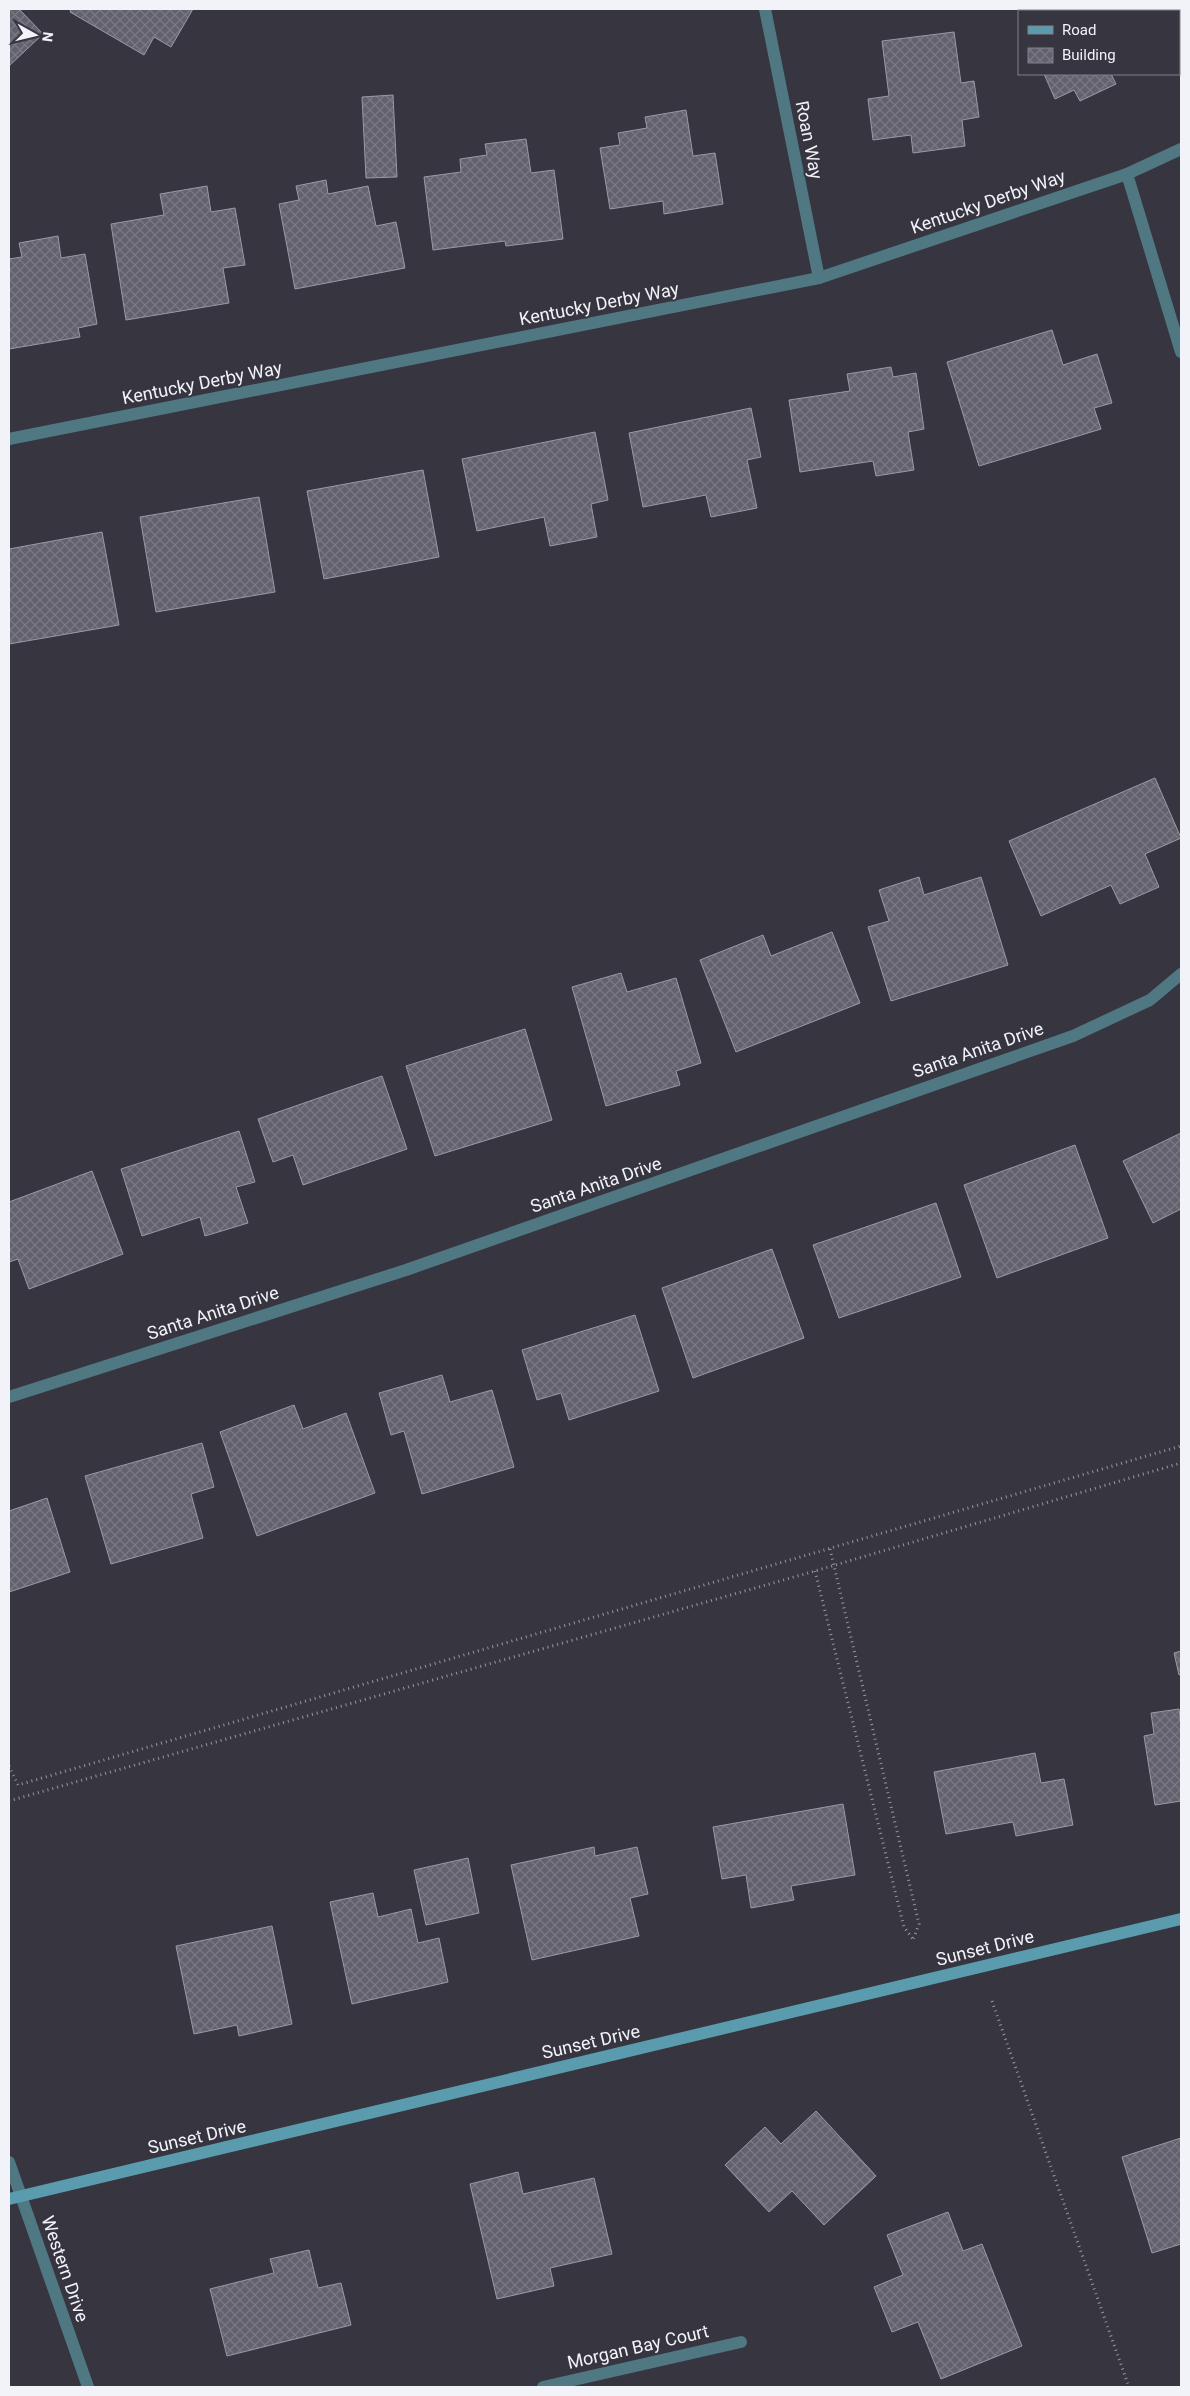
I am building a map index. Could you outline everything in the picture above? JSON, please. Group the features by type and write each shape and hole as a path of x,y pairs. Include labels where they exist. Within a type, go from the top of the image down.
{"main road":[{"name":"Sunset Drive","path":"15,2198 1181,1919"}],"street":[{"name":"Roan Way","path":"765,9 819,278"},
{"name":"Kentucky Derby Way","path":"9,439 819,278 1127,174 1181,149"},
{"path":"1127,174 1181,352"},
{"name":"Santa Anita Drive","path":"9,1397 406,1270 1073,1036 1150,1000 1181,974"},
{"name":"Western Drive","path":"9,2162 15,2198 88,2387"},
{"name":"Morgan Bay Court","path":"543,2387 741,2342"}],"path":[{"path":"9,1766 18,1785 1181,1446"},
{"path":"9,1801 815,1571 1181,1463"},
{"path":"815,1571 904,1927 913,1940 919,1924 830,1549"},
{"path":"992,2001 1129,2387"}],"building":[{"path":"9,9 19,9 43,34 9,66"},
{"path":"71,9 193,9 171,47 154,37 144,55 70,12"},
{"path":"1158,9 1158,10 1038,10"},
{"path":"954,32 961,83 974,81 979,117 962,120 965,146 913,153 911,135 873,140 868,99 889,96 882,41"},
{"path":"1044,75 1112,75 1116,84 1080,101 1074,90 1055,99"},
{"path":"393,95 397,177 366,178 362,97"},
{"path":"686,110 693,156 715,153 723,204 664,214 663,201 610,209 600,148 620,145 618,133 647,128 645,117"},
{"path":"526,139 531,173 554,170 563,239 506,246 505,241 433,250 424,177 461,172 460,159 487,155 485,144"},
{"path":"326,180 328,194 368,186 376,226 396,222 405,268 295,289 279,204 299,200 296,186"},
{"path":"207,186 211,212 235,208 245,265 223,268 229,303 126,320 111,224 164,215 160,194"},
{"path":"58,236 61,258 85,254 97,324 78,328 80,337 9,349 9,259 22,257 19,243"},
{"path":"1052,330 1063,365 1097,354 1112,403 1094,408 1101,429 979,466 947,362"},
{"path":"891,367 893,377 916,373 924,429 908,432 914,470 876,476 873,461 800,472 789,400 850,391 847,374"},
{"path":"751,408 761,457 747,460 757,508 711,517 706,495 643,507 629,433"},
{"path":"595,432 608,500 591,504 597,537 550,546 544,517 477,531 462,459"},
{"path":"423,470 439,557 324,579 307,491"},
{"path":"259,497 275,592 156,612 140,517"},
{"path":"102,532 119,625 9,644 9,549"},
{"path":"1155,778 1181,838 1145,854 1159,887 1120,904 1111,885 1041,916 1009,841"},
{"path":"919,877 924,895 981,877 1008,965 891,1001 868,927 889,921 879,890"},
{"path":"832,932 860,1003 736,1052 700,960 763,935 771,956"},
{"path":"621,973 627,992 676,978 701,1063 676,1071 680,1085 606,1106 572,987"},
{"path":"525,1029 552,1120 435,1156 406,1066"},
{"path":"382,1076 407,1149 303,1185 293,1155 273,1162 258,1119"},
{"path":"239,1131 255,1182 236,1187 248,1223 205,1236 200,1217 142,1236 121,1169"},
{"path":"1181,1133 1181,1209 1153,1223 1123,1161"},
{"path":"1075,1145 1108,1238 997,1278 964,1185"},
{"path":"92,1171 123,1254 29,1289 18,1259 9,1262 9,1202"},
{"path":"936,1203 961,1277 839,1318 813,1245"},
{"path":"772,1249 804,1338 693,1378 662,1288"},
{"path":"635,1315 659,1391 569,1420 561,1393 537,1400 522,1350"},
{"path":"442,1375 450,1402 492,1390 514,1467 422,1494 404,1431 391,1435 379,1393"},
{"path":"294,1405 303,1429 346,1413 375,1493 257,1536 220,1432"},
{"path":"202,1443 214,1487 191,1494 203,1538 111,1564 85,1476"},
{"path":"47,1498 70,1572 9,1592 9,1511"},
{"path":"1181,1651 1181,1674 1179,1675 1174,1653"},
{"path":"1179,1709 1181,1726 1181,1801 1155,1805 1144,1736 1154,1734 1151,1713"},
{"path":"1035,1753 1041,1783 1064,1779 1073,1825 1016,1836 1013,1822 946,1834 934,1772"},
{"path":"843,1804 855,1875 791,1886 794,1900 751,1908 746,1875 722,1879 713,1827"},
{"path":"594,1847 595,1856 637,1847 648,1894 630,1898 639,1936 532,1960 511,1865"},
{"path":"468,1858 479,1913 426,1925 414,1870"},
{"path":"373,1893 378,1917 411,1909 418,1943 439,1938 448,1982 352,2004 330,1902"},
{"path":"272,1926 292,2024 239,2036 237,2025 194,2034 176,1946"},
{"path":"816,2111 876,2176 824,2225 792,2191 769,2212 725,2165 765,2127 781,2144"},
{"path":"1181,2138 1181,2244 1152,2253 1122,2157"},
{"path":"518,2172 523,2194 594,2178 612,2254 550,2268 554,2286 497,2299 470,2184"},
{"path":"948,2212 963,2251 982,2244 1022,2346 941,2379 918,2322 892,2332 874,2287 903,2275 887,2235"},
{"path":"309,2250 318,2288 341,2283 351,2325 227,2356 210,2289 274,2273 270,2259"}]}
